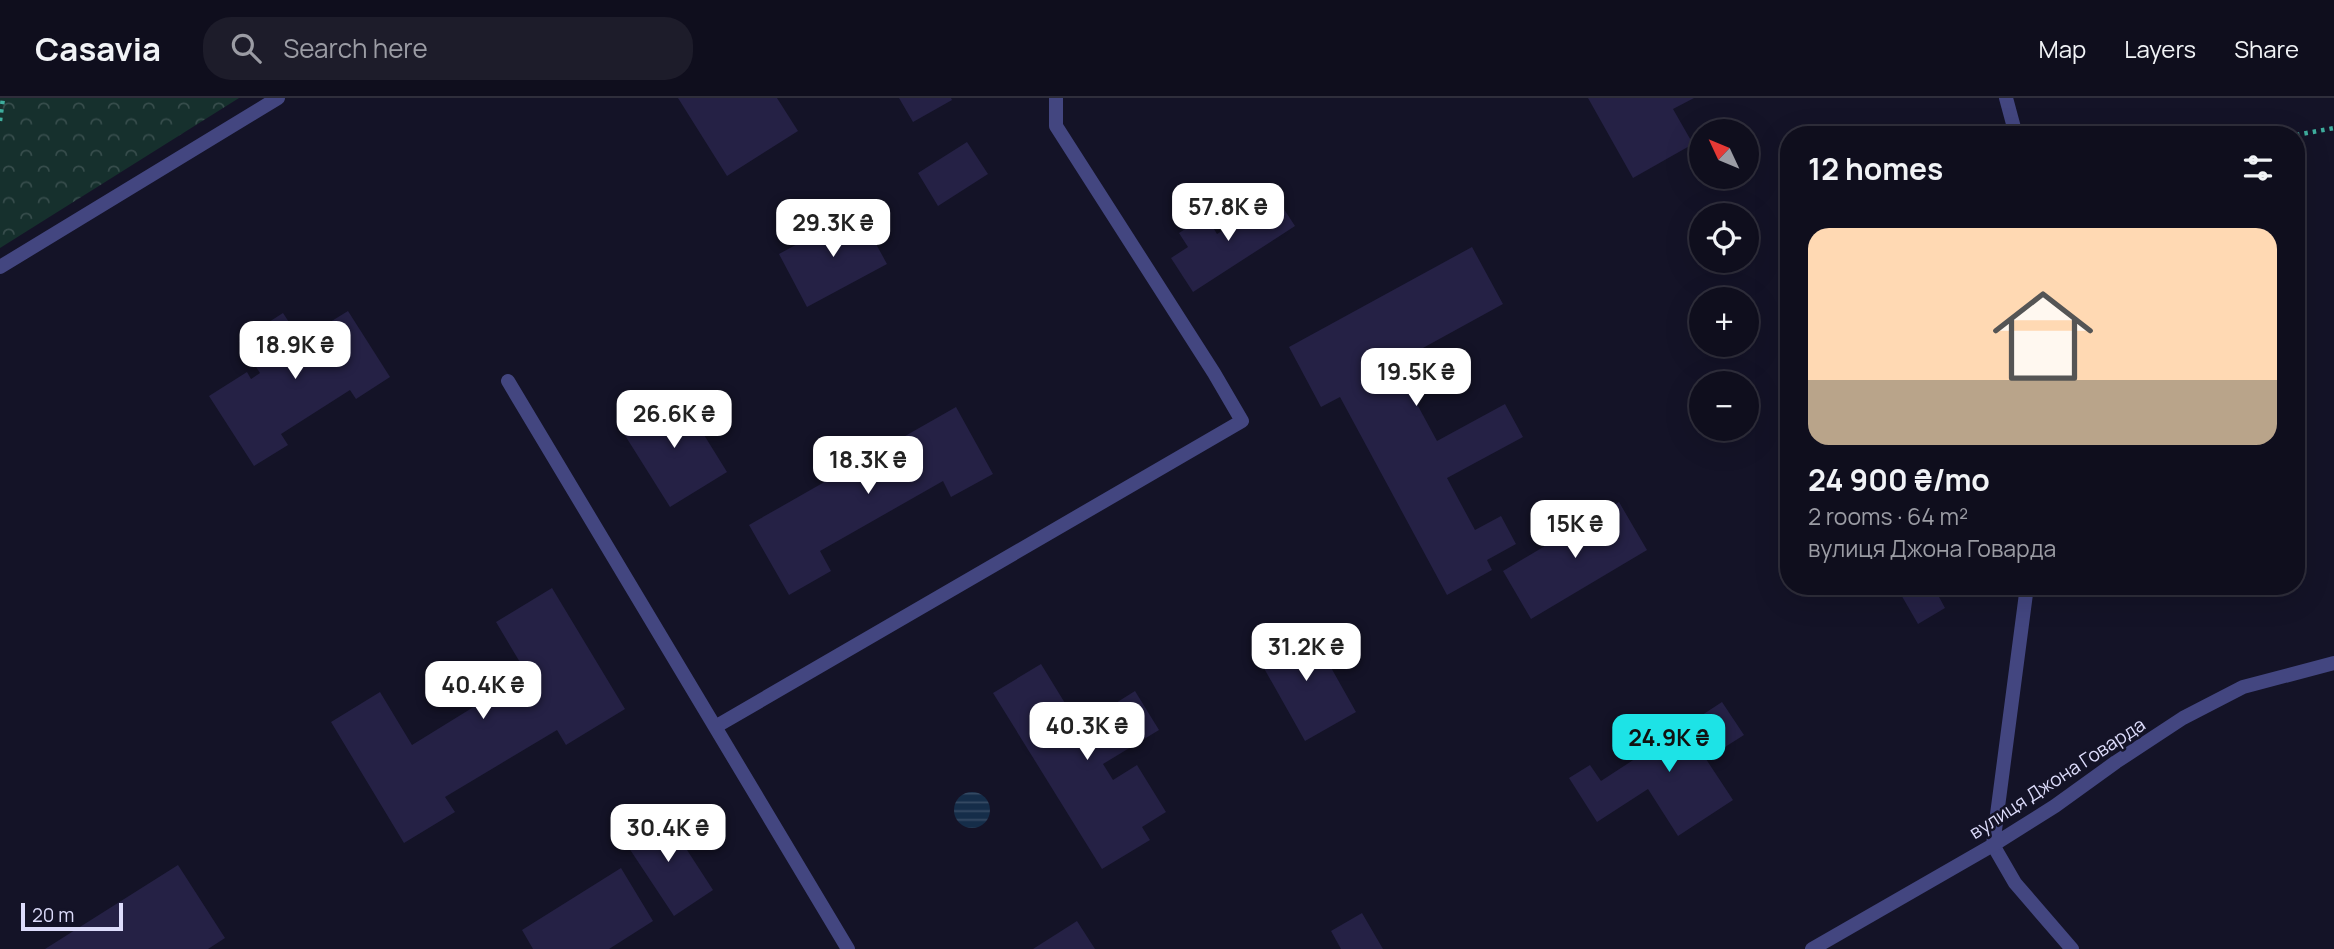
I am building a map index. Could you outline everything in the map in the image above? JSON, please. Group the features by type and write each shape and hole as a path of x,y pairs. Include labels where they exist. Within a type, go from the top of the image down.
{"street":[{"path":"0,267 278,98"},
{"path":"715,727 1242,421 1056,127 1056,98"},
{"path":"2006,98 2014,126"},
{"path":"508,381 848,949"},
{"path":"2026,595 1993,845 2015,883 2072,949"},
{"name":"вулиця Джона Говарда","path":"1812,949 1993,845 2183,719 2243,687 2334,663"}],"path":[{"path":"0,121 3,98"},
{"path":"2305,133 2334,128"}],"green space":[{"path":"0,98 239,98 0,248"}],"water":[{"path":"972,792 985,797 990,810 985,823 972,828 959,823 954,810 959,797"}],"building":[{"path":"678,98 777,98 798,131 727,176"},
{"path":"899,98 951,98 952,100 913,122"},
{"path":"1588,98 1694,98 1673,109 1689,137 1689,146 1633,178"},
{"path":"967,142 988,174 938,206 918,173"},
{"path":"1276,197 1295,226 1193,292 1171,258 1188,247 1179,233 1206,216 1217,234"},
{"path":"858,211 887,264 807,307 779,254"},
{"path":"1472,247 1503,304 1412,354 1429,385 1412,395 1437,441 1505,404 1523,437 1447,478 1475,530 1501,516 1516,544 1487,560 1492,570 1447,595 1340,397 1321,407 1289,347"},
{"path":"348,311 390,377 356,399 350,390 281,434 288,445 254,466 209,396 247,372 251,379 260,373 239,341 283,313 306,348 313,343 309,335"},
{"path":"678,393 727,472 670,507 621,429"},
{"path":"956,407 993,474 951,497 943,481 820,551 831,571 789,595 749,525"},
{"path":"1619,502 1647,550 1531,619 1503,571"},
{"path":"552,588 625,709 566,745 557,730 445,797 455,812 404,843 331,722 380,692 412,745 527,674 496,622"},
{"path":"1901,595 1938,595 1945,608 1918,624"},
{"path":"1307,625 1356,712 1305,741 1256,654"},
{"path":"1041,664 1079,726 1135,691 1159,730 1103,764 1113,780 1137,765 1166,812 1142,827 1150,840 1102,869 993,693"},
{"path":"1722,702 1744,735 1706,759 1733,800 1678,836 1648,789 1597,822 1569,778 1590,765 1601,781"},
{"path":"663,813 713,890 674,916 623,839"},
{"path":"178,865 225,938 208,949 45,949"},
{"path":"621,868 653,921 609,949 533,949 522,930"},
{"path":"1362,913 1383,949 1341,949 1331,931"},
{"path":"1077,921 1095,949 1033,949"}]}
